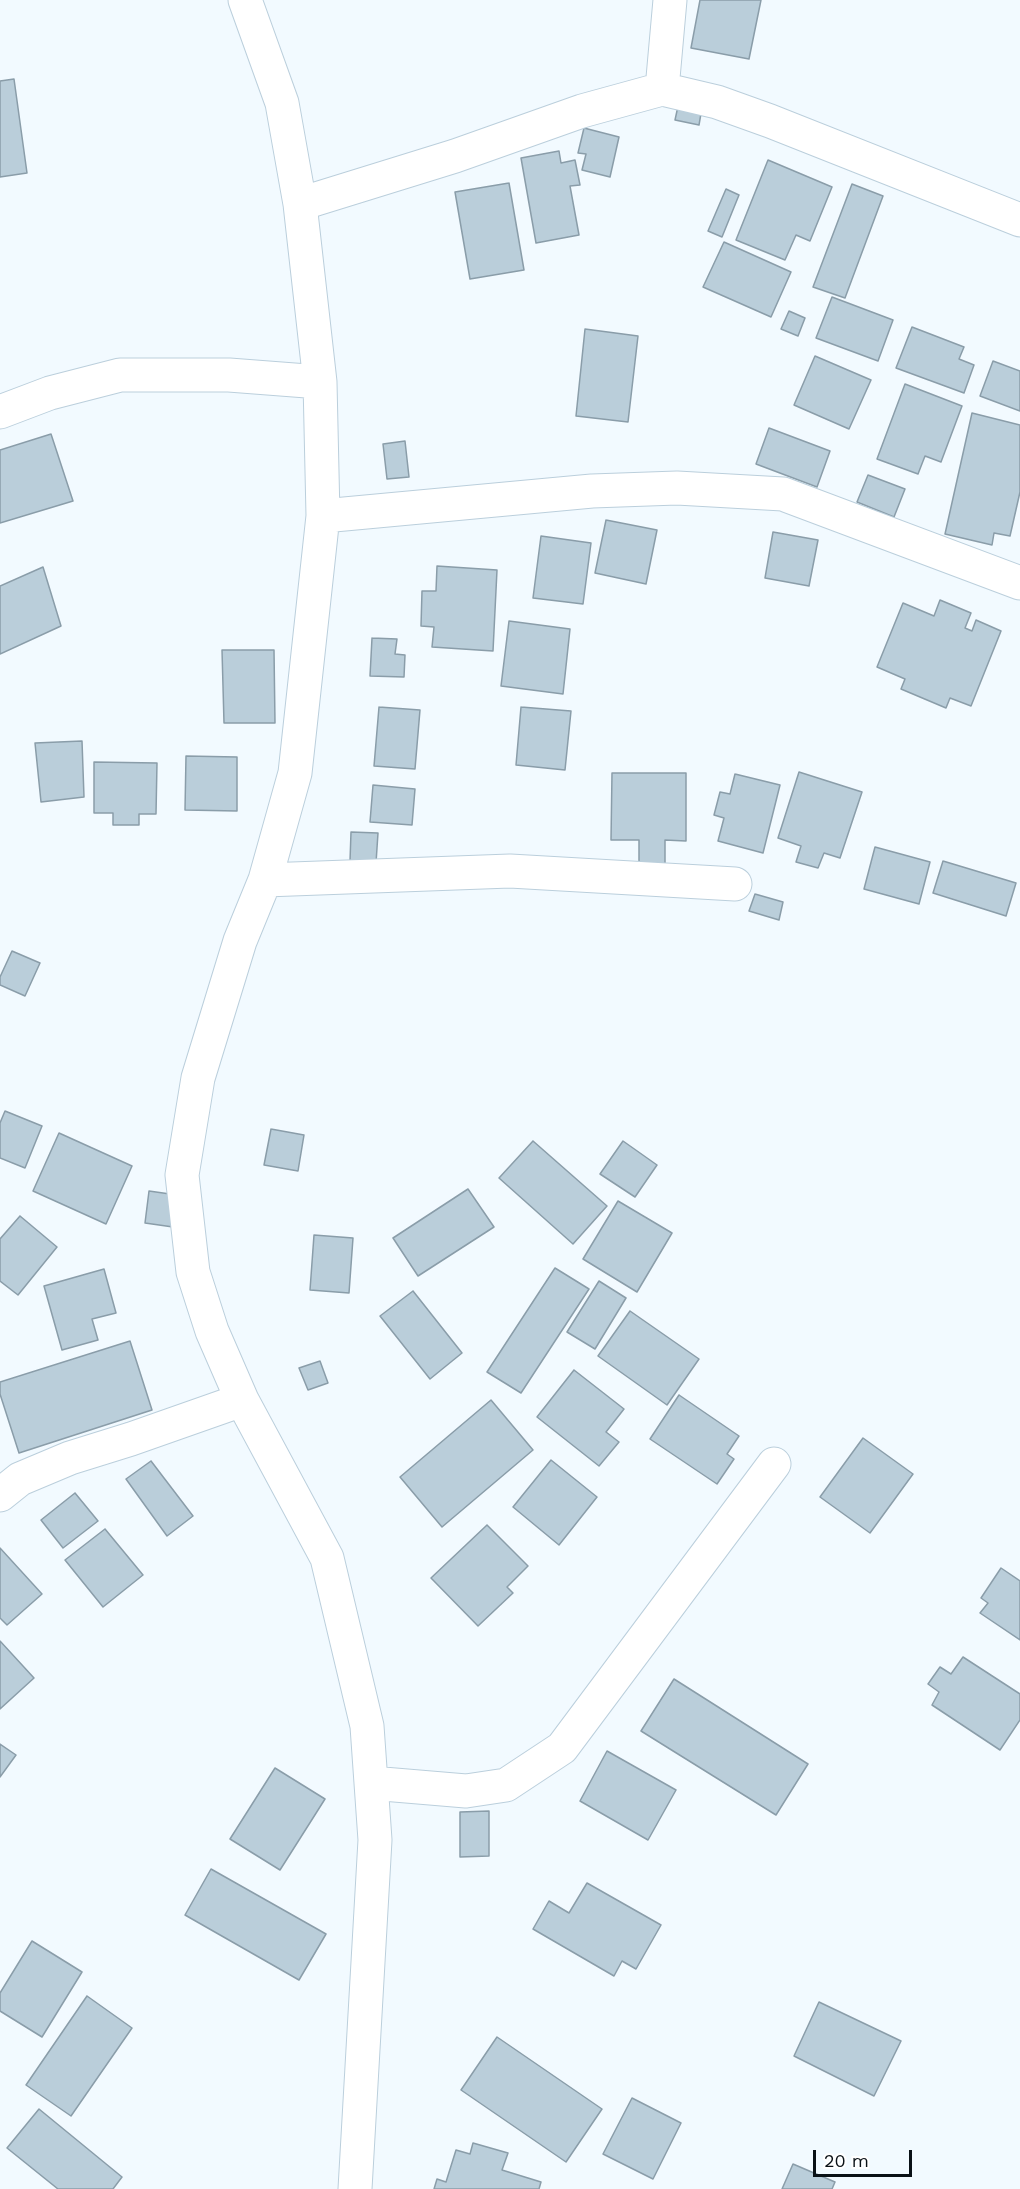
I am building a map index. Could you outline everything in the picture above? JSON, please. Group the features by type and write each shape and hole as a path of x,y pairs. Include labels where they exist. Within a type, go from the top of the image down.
{"street":[{"path":"246,0 282,102 300,204 320,382 323,516 295,772 265,880 240,941 198,1078 182,1175 193,1272 212,1331 242,1400 327,1558 367,1726 375,1840 355,2189"},
{"path":"662,89 670,0"},
{"path":"300,204 454,156 582,111 662,89 717,102 770,121 1020,220"},
{"path":"0,412 50,393 120,375 229,375 320,382"},
{"path":"323,516 592,491 677,488 783,494 1020,583"},
{"path":"265,880 510,871 735,884"},
{"path":"7,1479 242,1400"},
{"path":"371,1783 466,1791 506,1785 562,1749 774,1464"}],"building":[{"path":"700,0 761,0 749,59 691,48"},
{"path":"14,79 27,173 0,177 0,81"},
{"path":"680,97 703,102 699,125 675,120"},
{"path":"584,128 619,137 610,177 582,170 586,154 578,153"},
{"path":"559,151 561,163 575,160 580,185 570,186 579,235 536,243 521,158"},
{"path":"768,160 832,187 810,241 796,235 785,260 736,240"},
{"path":"509,183 524,270 470,279 455,192"},
{"path":"852,184 883,196 845,298 813,287"},
{"path":"726,189 739,195 722,237 708,231"},
{"path":"724,242 791,272 771,317 703,287"},
{"path":"832,297 893,320 878,361 816,338"},
{"path":"789,311 805,318 798,336 781,329"},
{"path":"912,327 964,347 959,359 974,365 964,393 896,368"},
{"path":"585,329 638,336 628,422 576,416"},
{"path":"815,356 871,380 849,429 794,405"},
{"path":"993,361 1020,371 1020,411 980,396"},
{"path":"905,384 962,406 941,462 925,456 918,474 877,459"},
{"path":"972,413 1020,425 1020,492 1010,536 994,533 992,545 945,534"},
{"path":"769,428 830,451 817,487 756,464"},
{"path":"51,434 73,501 0,523 0,450"},
{"path":"405,441 409,477 387,479 383,444"},
{"path":"868,475 905,489 894,517 857,502"},
{"path":"606,520 657,530 646,584 595,573"},
{"path":"773,532 818,540 809,586 765,578"},
{"path":"541,536 591,543 583,604 533,598"},
{"path":"437,566 497,570 493,651 432,647 434,627 421,626 422,591 436,591"},
{"path":"43,567 61,626 0,654 0,586"},
{"path":"940,600 971,613 965,628 972,631 976,620 1001,631 971,706 950,698 946,708 901,689 905,679 877,667 903,603 934,616"},
{"path":"509,621 570,629 563,694 501,686"},
{"path":"372,638 397,639 395,654 405,655 404,677 370,676"},
{"path":"222,650 274,650 275,723 224,723"},
{"path":"379,707 420,710 415,769 374,766"},
{"path":"521,707 571,711 565,770 516,765"},
{"path":"82,741 84,797 41,802 35,743"},
{"path":"186,756 237,757 237,811 185,810"},
{"path":"94,762 157,763 156,814 139,814 139,825 113,825 113,813 94,813"},
{"path":"799,772 862,792 840,858 824,853 818,868 796,862 801,846 778,838"},
{"path":"612,773 686,773 686,841 665,840 665,864 639,864 639,840 611,840"},
{"path":"735,774 780,785 763,853 718,841 724,818 714,815 720,792 730,794"},
{"path":"373,785 415,789 412,825 370,822"},
{"path":"351,832 378,833 376,863 350,861"},
{"path":"875,847 930,862 919,904 864,889"},
{"path":"943,861 1016,883 1006,916 933,893"},
{"path":"755,894 783,902 779,920 749,911"},
{"path":"12,951 40,963 25,996 0,985 0,977"},
{"path":"5,1111 42,1126 25,1168 0,1158 0,1123"},
{"path":"271,1129 304,1135 298,1171 264,1165"},
{"path":"59,1133 132,1166 106,1224 33,1191"},
{"path":"533,1141 607,1206 573,1244 499,1178"},
{"path":"623,1141 657,1165 635,1197 600,1174"},
{"path":"468,1189 494,1227 418,1276 393,1238"},
{"path":"149,1191 177,1195 173,1227 145,1223"},
{"path":"618,1201 672,1233 637,1292 583,1259"},
{"path":"20,1216 57,1247 18,1295 0,1281 0,1239"},
{"path":"314,1235 353,1238 349,1293 310,1290"},
{"path":"555,1268 589,1289 521,1393 487,1372"},
{"path":"104,1269 116,1313 92,1319 98,1340 62,1350 44,1286"},
{"path":"599,1281 626,1298 595,1349 567,1332"},
{"path":"413,1291 462,1353 430,1379 380,1316"},
{"path":"630,1311 699,1359 667,1405 598,1356"},
{"path":"130,1341 152,1410 19,1453 0,1394 0,1382"},
{"path":"320,1361 328,1383 308,1390 299,1368"},
{"path":"574,1370 624,1409 606,1432 619,1442 599,1466 537,1417"},
{"path":"679,1395 739,1436 727,1454 734,1459 717,1484 650,1439"},
{"path":"491,1400 533,1450 442,1527 400,1477"},
{"path":"863,1438 913,1474 870,1533 820,1497"},
{"path":"551,1460 597,1497 559,1545 513,1507"},
{"path":"151,1461 193,1516 167,1536 126,1479"},
{"path":"75,1493 98,1521 63,1548 41,1520"},
{"path":"487,1525 528,1566 507,1587 513,1593 478,1626 431,1578"},
{"path":"105,1529 143,1575 103,1607 65,1560"},
{"path":"0,1548 42,1594 7,1625 0,1618"},
{"path":"1001,1568 1020,1581 1020,1640 980,1613 988,1603 981,1598"},
{"path":"0,1641 34,1678 0,1709"},
{"path":"963,1657 1020,1694 1020,1720 1000,1750 932,1705 939,1692 928,1684 940,1667 951,1674"},
{"path":"674,1679 808,1764 776,1815 641,1731"},
{"path":"0,1744 16,1755 0,1777"},
{"path":"607,1751 676,1790 648,1840 580,1801"},
{"path":"275,1768 325,1799 280,1870 230,1839"},
{"path":"489,1811 489,1856 460,1857 460,1812"},
{"path":"211,1869 326,1934 299,1980 185,1915"},
{"path":"587,1883 661,1925 636,1969 622,1961 614,1976 533,1929 549,1901 569,1913"},
{"path":"32,1941 82,1972 42,2037 0,2011 0,1993"},
{"path":"87,1996 132,2028 71,2116 26,2085"},
{"path":"819,2002 901,2041 874,2096 794,2056"},
{"path":"497,2037 602,2109 566,2162 461,2090"},
{"path":"632,2098 681,2123 653,2179 603,2154"},
{"path":"39,2109 122,2177 113,2189 58,2189 7,2148"},
{"path":"473,2143 508,2153 502,2170 541,2182 539,2189 434,2189 437,2179 446,2182 456,2150 470,2154"},
{"path":"793,2164 835,2182 832,2189 782,2189"}]}
